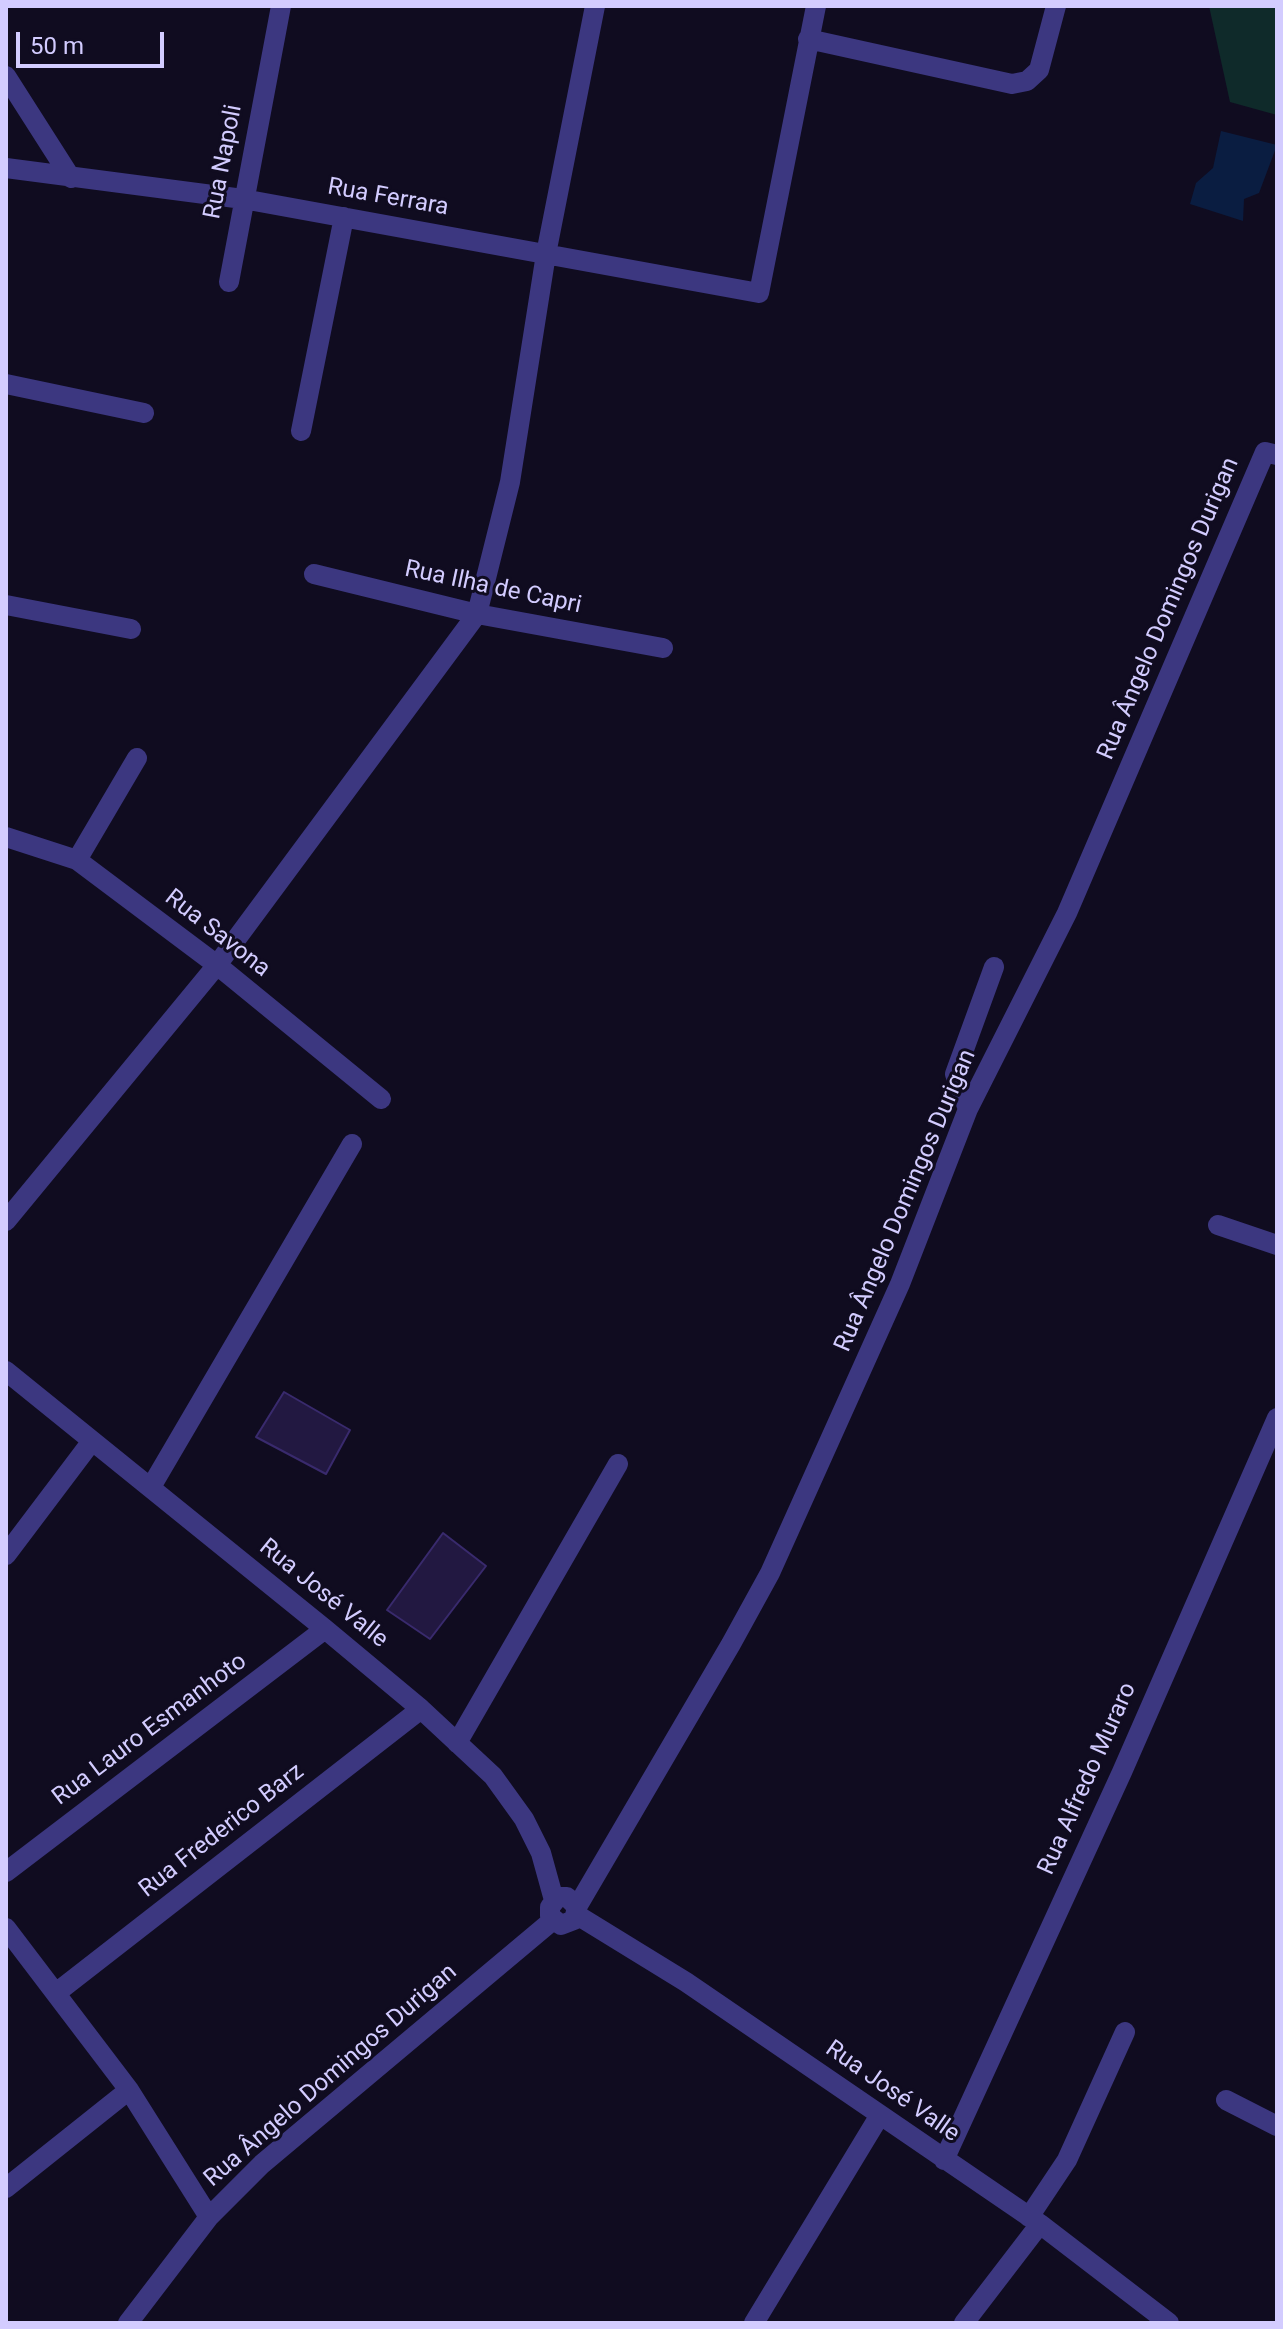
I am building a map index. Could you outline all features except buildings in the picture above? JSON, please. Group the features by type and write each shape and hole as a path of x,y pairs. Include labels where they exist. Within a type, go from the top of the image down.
{"street":[{"name":"Rua Napoli","path":"229,282 281,6"},
{"path":"6,1221 217,965 477,614 510,482 546,254 595,6"},
{"path":"816,6 808,39 1012,84 1027,81 1039,70 1056,6"},
{"name":"Rua Ferrara","path":"6,168 243,199 759,293 808,39"},
{"path":"6,76 71,178"},
{"path":"301,431 344,217"},
{"path":"6,384 144,413"},
{"name":"Rua Ângelo Domingos Durigan","path":"577,1911 770,1573 895,1294 968,1109 1067,913 1271,454"},
{"name":"Rua Ilha de Capri","path":"314,574 477,614 663,648"},
{"path":"6,605 131,629"},
{"path":"77,860 137,758"},
{"name":"Rua Savona","path":"6,837 30,842 77,860 217,965 381,1099"},
{"path":"968,1109 955,1074 994,967"},
{"path":"151,1487 352,1144"},
{"path":"1218,1225 1277,1245"},
{"name":"Rua José Valle","path":"6,1371 325,1629 421,1709 493,1776 524,1819 541,1853 554,1910"},
{"name":"Rua Alfredo Muraro","path":"944,2160 1122,1772 1277,1418"},
{"path":"6,1555 92,1441"},
{"path":"457,1743 618,1464"},
{"name":"Rua Lauro Esmanhoto","path":"6,1872 325,1629"},
{"name":"Rua Frederico Barz","path":"56,1993 421,1709"},
{"path":"554,1910 566,1925 577,1911"},
{"name":"Rua Ângelo Domingos Durigan","path":"128,2323 209,2217 289,2140 554,1910"},
{"name":"Rua José Valle","path":"577,1911 1035,2221 1144,2315 1169,2323"},
{"path":"6,1928 129,2090 209,2217"},
{"path":"964,2323 1035,2221 1067,2160 1125,2032"},
{"path":"6,2188 129,2090"},
{"path":"1226,2100 1277,2126"},
{"path":"759,2321 880,2115"}],"green space":[{"path":"1209,6 1277,6 1277,115 1230,102"}],"water":[{"path":"1221,131 1277,145 1259,193 1244,199 1243,221 1190,204 1196,183 1213,168"}]}
